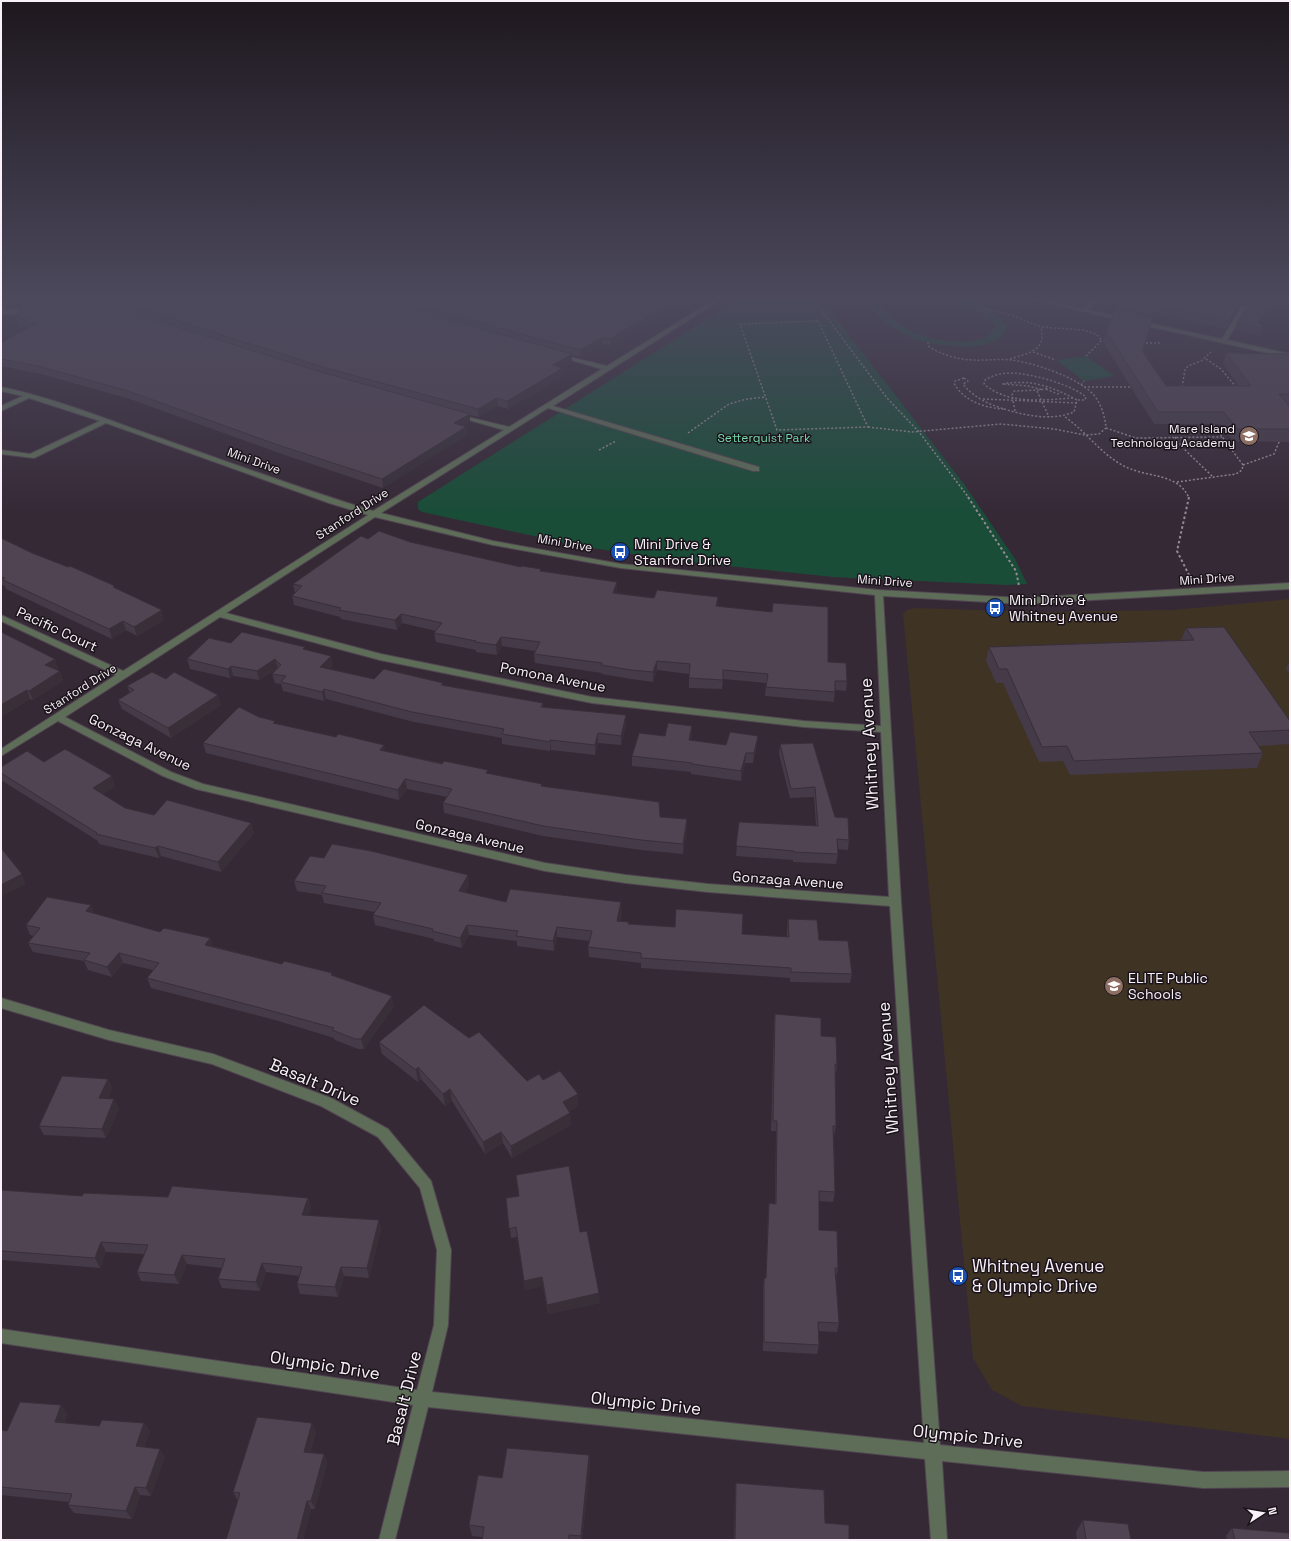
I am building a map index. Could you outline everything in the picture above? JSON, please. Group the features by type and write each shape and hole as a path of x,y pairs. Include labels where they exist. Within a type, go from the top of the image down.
{"street":[{"name":"Stanford Drive","path":"1,753 374,514 601,371"},
{"name":"Mini Drive","path":"1,389 29,396 106,421 332,502 374,514 493,543 621,566 880,593 1022,601 1290,586"},
{"path":"1,409 29,396"},
{"path":"547,406 756,469"},
{"path":"448,412 509,429"},
{"path":"1,452 31,456 106,421"},
{"name":"Whitney Avenue","path":"880,593 895,902 939,1540"},
{"name":"Pomona Avenue","path":"220,614 380,657 592,700 804,724 887,729"},
{"name":"Pacific Court","path":"1,618 52,644 124,675"},
{"name":"Gonzaga Avenue","path":"58,717 167,774 200,787 545,868 708,888 895,902"},
{"name":"Basalt Drive","path":"1,1003 109,1035 213,1059 326,1102 384,1133 426,1185 444,1250 441,1325 387,1540"},
{"name":"Olympic Drive","path":"1,1336 422,1399 1203,1480 1290,1479"}],"path":[{"path":"757,371 777,430 868,426 891,431 919,432 1001,424 1054,429 1085,435 1099,434 1106,428"},
{"path":"842,371 868,426"},
{"path":"867,371 887,398 919,432 975,506 1016,571 1019,586"},
{"path":"1047,371 1081,385 1093,394 1100,404 1105,419 1106,428"},
{"path":"1177,387 1185,387 1183,373 1184,371"},
{"path":"1223,371 1239,391"},
{"path":"980,399 1077,402 1085,400 1086,397 1072,389 1022,374 1003,373 985,380 984,384 994,392 1014,398 1074,398"},
{"path":"1005,408 990,408 971,399 955,388 955,381 964,378 968,381 963,384 965,388 980,399 1015,411 1049,418 1065,417 1074,412 1077,402"},
{"path":"1061,392 1058,394 1044,389 1028,386 1002,384 1027,381 1061,392 1074,398 1077,402"},
{"path":"1081,385 1084,381"},
{"path":"1015,411 1013,401 1014,398 1012,395 1014,391 1023,389 1037,391 1049,387"},
{"path":"1084,387 1136,387"},
{"path":"1037,391 1049,418"},
{"path":"673,444 729,404 747,398 766,397"},
{"path":"1065,417 1077,425 1100,450 1126,467 1150,476 1177,482 1240,472 1243,465"},
{"path":"1210,420 1243,465"},
{"path":"1106,428 1136,438 1222,437"},
{"path":"1175,437 1180,447 1206,468 1213,477"},
{"path":"1243,465 1274,454 1279,442 1275,437"},
{"path":"1177,482 1184,489 1189,498 1177,551 1191,581"}],"shaded area":[{"name":"ELITE Public Schools","path":"1290,599 1290,1439 1022,1406 992,1390 973,1358 903,614 907,610 915,608 1039,612 1173,610"}],"green space":[{"name":"Setterquist Park","path":"625,371 877,371 964,484 1015,559 1027,584 1007,585 833,577 681,561 585,547 422,512 418,509 418,502"},
{"path":"1071,371 1107,371 1114,376 1084,381"}],"building":[{"path":"56,371 318,371 470,414 454,423 466,427 382,479 278,445 128,391"},
{"path":"337,371 558,371 507,401 497,398 478,409"},
{"path":"1132,371 1156,371 1166,386 1251,386 1240,371 1290,371 1290,394 1279,394 1290,407 1290,429 1237,429 1224,412 1158,412"},
{"path":"379,531 410,542 521,567 617,582 613,593 654,598 657,590 718,597 716,606 772,612 773,603 828,607 828,662 846,663 847,681 835,681 835,692 766,687 768,674 723,670 723,680 689,678 690,664 657,661 653,672 631,670 601,665 602,663 534,654 540,642 501,637 496,645 475,642 476,641 434,633 442,623 401,614 395,620 339,610 341,608 292,596 302,586 293,584 361,536 368,539"},
{"path":"1,538 32,553 68,567 70,566 115,586 113,587 162,610 134,627 123,621 109,629 3,580 5,578 1,577"},
{"path":"1224,627 1290,721 1290,730 1249,732 1263,753 1074,761 1067,746 1042,747 1007,669 999,669 989,647 1194,640 1186,628"},
{"path":"1,632 55,659 45,665 60,671 29,691 27,690 1,705"},
{"path":"242,632 305,647 303,649 331,656 320,667 374,679 384,669 443,683 441,685 543,703 541,707 626,715 621,736 598,733 595,745 550,740 550,742 502,734 504,729 412,712 324,689 322,692 281,682 286,676 272,674 281,665 275,659 257,671 231,666 228,669 187,659 209,638 231,643"},
{"path":"152,672 166,679 174,672 218,695 168,728 118,700 134,690 127,686"},
{"path":"239,707 259,717 275,721 273,723 336,737 338,734 384,745 380,750 442,764 444,761 488,770 486,773 542,784 541,786 659,802 660,817 687,819 683,844 641,840 543,826 443,803 452,789 405,779 398,790 203,743"},
{"path":"668,723 692,726 689,740 726,745 730,732 758,736 754,753 746,753 741,771 692,763 632,756 639,733 665,736"},
{"path":"813,743 835,817 848,818 849,840 837,839 838,854 794,852 736,846 739,822 818,826 815,787 791,789 780,744"},
{"path":"65,749 112,776 93,788 125,808 154,815 167,800 251,823 218,862 158,846 155,848 96,834 97,833 1,773 1,767 27,751 44,762"},
{"path":"332,844 371,851 468,875 459,891 506,902 510,889 621,902 617,921 629,922 628,924 675,927 676,909 743,914 742,934 789,937 788,919 817,920 819,940 848,941 852,974 791,972 791,968 641,958 641,953 588,947 592,931 557,927 553,941 516,936 518,931 467,925 460,938 432,931 433,929 373,915 381,903 322,893 326,886 294,881 310,856 324,858"},
{"path":"1,848 22,874 1,885"},
{"path":"47,897 91,905 86,911 160,932 164,928 210,938 205,945 282,964 284,961 332,973 331,975 392,996 361,1039 355,1039 332,1030 334,1028 147,978 159,963 119,953 107,967 84,960 90,953 28,943 40,928 26,925"},
{"path":"424,1005 469,1038 479,1032 527,1081 539,1074 543,1080 560,1071 578,1094 563,1102 570,1113 511,1146 501,1132 483,1142 450,1089 443,1094 418,1067 416,1070 379,1042"},
{"path":"775,1014 821,1018 821,1036 836,1037 836,1126 833,1126 835,1192 819,1191 819,1230 837,1231 838,1268 835,1268 839,1323 818,1322 819,1345 764,1342 764,1278 766,1278 769,1203 776,1204 777,1121 773,1121"},
{"path":"62,1076 108,1079 99,1098 114,1099 102,1129 39,1126"},
{"path":"569,1166 580,1232 587,1231 599,1293 547,1305 542,1277 524,1281 516,1227 509,1229 506,1198 519,1196 516,1175"},
{"path":"172,1186 308,1198 302,1215 379,1220 367,1268 341,1267 335,1287 297,1284 302,1267 262,1263 256,1282 218,1279 225,1259 182,1255 174,1275 137,1272 148,1245 101,1242 95,1258 1,1251 1,1190 82,1196 84,1193 168,1197"},
{"path":"20,1402 61,1405 55,1422 99,1426 102,1420 144,1423 136,1446 160,1449 146,1488 135,1487 126,1511 68,1505 72,1494 1,1487 1,1430 7,1431"},
{"path":"257,1417 312,1423 304,1452 324,1454 311,1501 307,1501 297,1540 226,1540 240,1493 233,1492"},
{"path":"507,1448 589,1455 581,1536 569,1535 569,1540 482,1540 484,1527 469,1525 478,1475 502,1478"},
{"path":"736,1483 824,1490 825,1523 849,1525 849,1540 735,1540"},
{"path":"1083,1520 1128,1524 1131,1540 1086,1540"},
{"path":"1232,1528 1289,1533 1290,1540 1235,1540"}],"place":[{"name":"Mare Island Technology Academy","path":"1249,436"},
{"name":"Mini Drive & Stanford Drive","path":"620,552"},
{"name":"Mini Drive & Whitney Avenue","path":"995,608"},
{"name":"ELITE Public Schools","path":"1114,986"},
{"name":"Whitney Avenue & Olympic Drive","path":"958,1276"}]}
